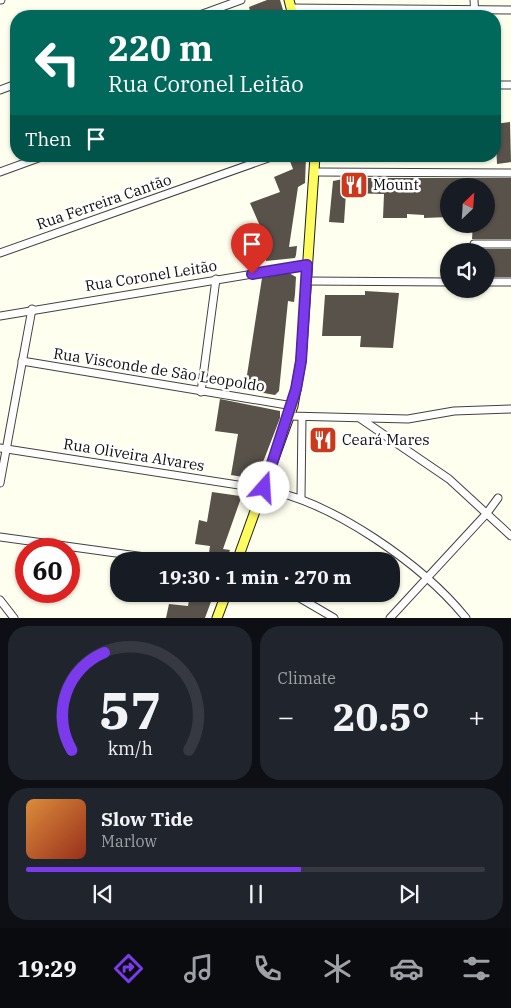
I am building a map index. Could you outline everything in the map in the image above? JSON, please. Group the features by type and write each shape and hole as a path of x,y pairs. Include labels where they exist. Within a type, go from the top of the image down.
{"main road":[{"path":"240,552 289,416 301,361 315,162"},
{"path":"217,618 223,602"}],"street":[{"path":"213,10 241,0"},
{"path":"291,8 365,10"},
{"path":"0,172 28,162"},
{"name":"Rua Ferreira Cantão","path":"0,253 257,162"},
{"path":"316,172 511,173"},
{"path":"495,244 511,244"},
{"name":"Rua Coronel Leitão","path":"0,316 307,265"},
{"path":"201,392 216,279"},
{"path":"306,281 440,282"},
{"path":"495,282 511,282"},
{"path":"0,483 3,449 32,310"},
{"name":"Rua Visconde de São Leopoldo","path":"22,361 292,406"},
{"path":"289,416 408,419 454,411 511,409"},
{"path":"301,498 302,416"},
{"path":"360,418 449,479 511,536"},
{"name":"Rua Oliveira Alvares","path":"3,449 264,488 301,498 371,537 426,577 466,618"},
{"path":"390,618 426,577 488,513 498,498"},
{"path":"0,537 110,552"},
{"path":"0,600 14,618"},
{"path":"307,602 334,618"}],"building":[{"path":"267,0 280,0 283,10 250,10 249,7"},
{"path":"510,122 511,162 497,164 497,162 501,162 501,123"},
{"path":"290,162 306,162 305,183 298,187 289,247 297,246 296,255 295,258 266,261 260,226 250,203 280,192 274,177 293,169"},
{"path":"348,178 440,178 440,217 424,218 424,215 407,214 407,218 383,218 384,194 346,193 344,223 329,222 333,181"},
{"path":"495,178 511,178 511,239 472,239 472,233 495,233"},
{"path":"495,249 511,249 511,277 495,277"},
{"path":"289,273 296,277 295,294 294,302 288,301 279,391 275,395 253,391 253,388 245,388 262,278"},
{"path":"365,291 399,293 393,348 360,347 361,336 322,336 325,295 365,295"},
{"path":"220,399 280,411 280,418 255,479 231,475 238,434 215,431"},
{"path":"212,492 240,496 241,498 223,549 230,550 229,552 209,552 210,546 195,544 199,520 207,522"},
{"path":"189,602 211,602 205,618 166,618 169,604 188,606"}],"place":[{"name":"Mount","path":"354,185"},
{"name":"Ceará Mares","path":"323,440"}],"route":[{"path":"252,274 307,265 301,361 296,389 264,488"}]}
